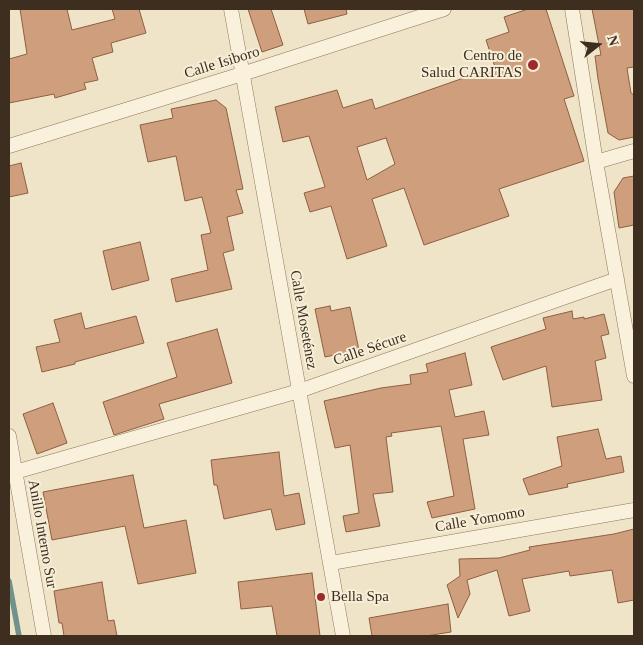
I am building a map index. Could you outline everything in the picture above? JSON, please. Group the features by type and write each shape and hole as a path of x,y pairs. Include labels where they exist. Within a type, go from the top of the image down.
{"street":[{"name":"Calle Moseténez","path":"231,9 343,636"},
{"name":"Calle Isiboro","path":"9,146 444,9"},
{"path":"572,9 596,162 634,376"},
{"path":"596,162 634,151"},
{"name":"Calle Sécure","path":"15,472 299,391 617,279"},
{"name":"Anillo Interno Sur","path":"9,436 44,636"},
{"name":"Calle Yomomo","path":"331,563 634,510"}],"building":[{"path":"20,9 67,9 72,30 115,19 112,9 139,9 146,33 111,43 113,52 92,58 98,80 84,83 86,89 55,98 54,94 9,103 9,59 27,54"},
{"path":"248,9 271,9 283,45 262,52"},
{"path":"304,9 346,9 347,14 308,24"},
{"path":"528,9 546,9 574,96 564,99 584,161 499,189 509,216 424,245 404,188 372,199 387,246 347,259 331,206 310,212 304,193 325,187 309,136 283,142 275,107 337,90 343,108 372,99 375,109 495,67 486,40 509,32 504,17","holes":["386,138 395,164 367,180 357,147"]},
{"path":"592,9 634,9 634,67 627,68 631,93 634,95 634,137 619,140 608,133 595,56 601,55"},
{"path":"216,100 226,108 243,189 236,190 243,213 227,217 234,250 223,253 232,289 176,302 171,279 208,270 201,235 211,233 202,197 185,201 176,156 148,162 140,125 173,118 171,109"},
{"path":"21,163 28,193 9,197 9,166"},
{"path":"634,176 634,225 619,228 614,192 623,178"},
{"path":"140,242 149,280 112,290 103,251"},
{"path":"330,306 331,311 350,307 359,350 325,357 315,309"},
{"path":"572,311 573,319 584,317 584,319 604,314 609,334 601,336 606,358 595,361 602,400 552,407 546,366 503,380 491,347 546,329 543,318"},
{"path":"81,313 85,329 136,316 144,343 42,372 36,347 60,342 54,320"},
{"path":"217,329 232,383 159,404 164,419 114,435 103,402 177,377 167,343"},
{"path":"465,353 472,385 449,390 455,417 484,411 489,435 463,439 475,509 432,518 427,502 454,496 441,426 391,433 392,436 386,437 393,492 373,494 380,526 346,532 343,516 359,513 350,445 335,448 324,401 381,388 411,384 410,375 428,372 426,364"},
{"path":"53,403 67,443 37,454 23,414"},
{"path":"598,429 606,459 621,456 624,472 567,484 568,487 529,495 523,479 562,466 557,437"},
{"path":"279,452 284,496 299,493 305,524 276,530 271,509 224,519 217,485 214,485 211,460"},
{"path":"133,475 144,528 186,520 196,573 138,584 125,526 52,540 43,492"},
{"path":"634,529 634,600 618,603 612,570 570,576 569,571 522,579 530,611 509,616 497,570 467,580 470,594 458,618 447,585 460,576 459,559 499,558 530,550 529,547 614,534"},
{"path":"312,573 320,636 277,636 272,606 241,609 238,582"},
{"path":"102,582 108,621 114,620 117,636 64,636 62,623 59,623 54,591"},
{"path":"448,604 451,632 426,636 372,636 369,618"}],"waterway":[{"path":"9,581 19,636"}],"place":[{"name":"Centro de Salud CARITAS","path":"533,65"},
{"name":"Bella Spa","path":"321,597"}]}
